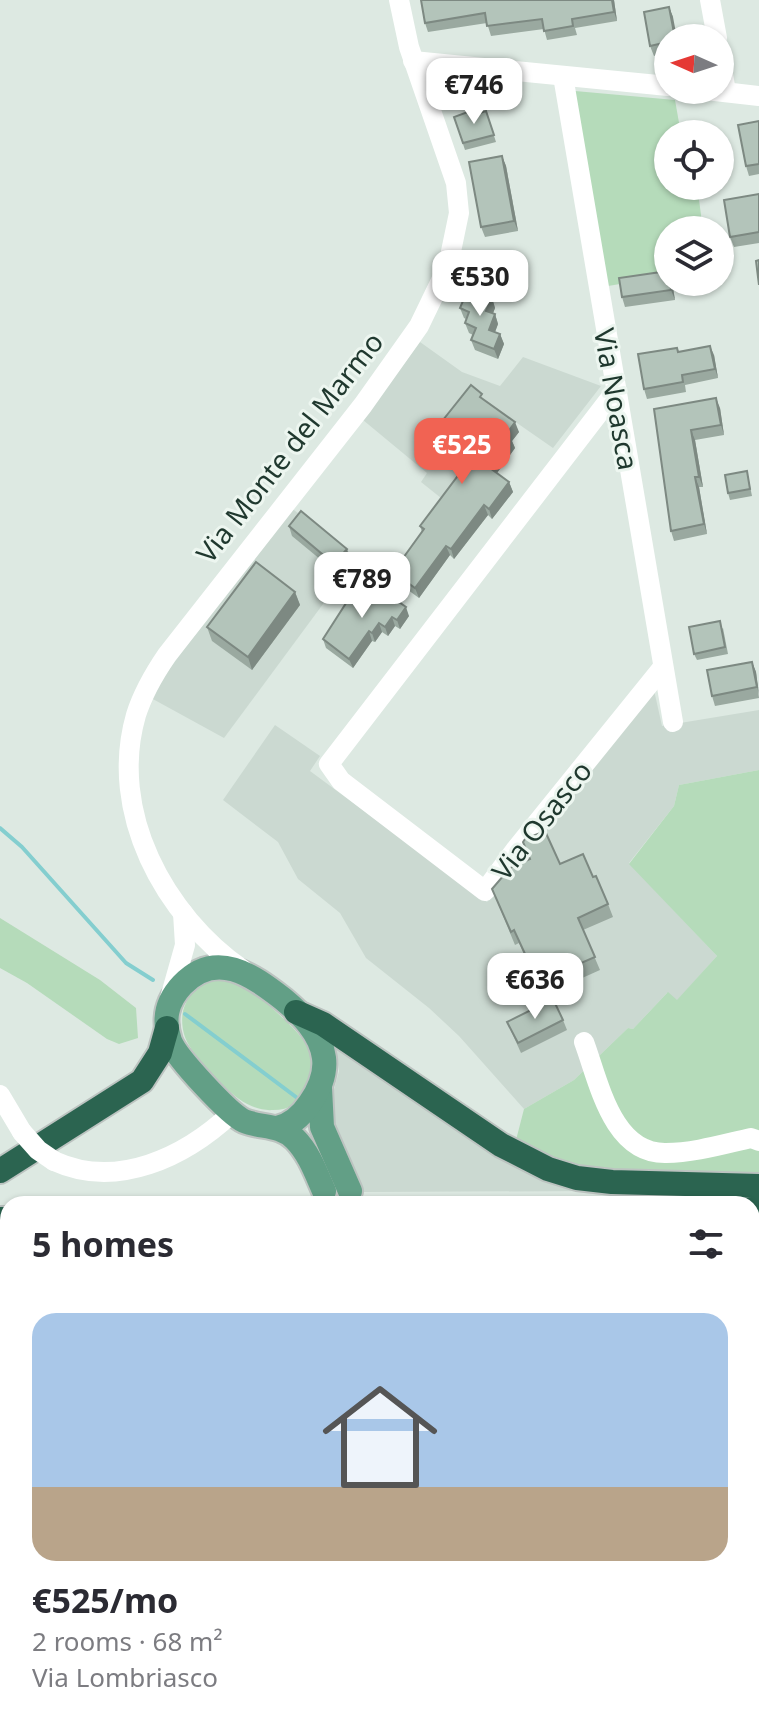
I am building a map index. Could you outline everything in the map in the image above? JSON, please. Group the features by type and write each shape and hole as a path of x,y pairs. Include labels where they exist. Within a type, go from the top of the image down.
{"highway":[{"path":"296,1012 323,1024 501,1145 548,1169 577,1178 603,1181 759,1186"},
{"path":"0,1171 142,1081 160,1053 168,1016"}],"main road":[{"path":"324,1191 302,1147 289,1134 277,1128 250,1123 232,1113 177,1053 168,1016 181,986 201,972 221,968 246,972 312,1028 322,1048 324,1067 320,1086 322,1127 350,1191"},
{"path":"277,1128 289,1124 303,1113 320,1086"}],"street":[{"name":"Via Monte del Marmo","path":"246,972 212,946 183,913 156,872 134,817 128,765 136,714 152,678 177,640 363,405 412,337 439,286 455,240 458,195 454,172 413,61 399,0"},
{"path":"710,0 714,24"},
{"path":"413,61 654,85"},
{"name":"Via Noasca","path":"563,76 673,722"},
{"path":"734,93 759,96"},
{"name":"Via Osasco","path":"615,392 329,764 341,781 485,891 663,667"},
{"path":"168,1016 185,945 183,913"},
{"path":"584,1042 613,1117 624,1134 641,1149 670,1153 751,1138 759,1141"},
{"path":"0,1095 22,1132 38,1150 54,1161 93,1173 128,1171 160,1160 215,1127 232,1113"}],"shaded area":[{"path":"420,342 462,372 500,386 523,357 601,386 553,448 488,403 457,445 477,461 446,502 421,482 427,473 363,420"},
{"path":"290,507 357,558 224,738 151,698"},
{"path":"654,690 662,726 759,710 759,770 679,785 674,806 629,863 717,956 677,1001 667,993 633,1029 628,1028 574,1080 524,1109 459,1036 366,958 340,913 298,879 278,842 223,800 275,725 320,756 310,771 487,902"},
{"path":"334,1040 597,1191 364,1192 335,1135 331,1100 339,1071"}],"green space":[{"path":"575,91 654,98 654,104 676,104 679,120 654,120 654,200 699,200 701,216 654,216 654,278 608,286"},
{"path":"759,770 759,1179 659,1171 610,1172 538,1155 515,1144 524,1109 574,1080 628,1028 633,1029 668,992 677,1000 717,956 629,864 674,806 679,785"},
{"path":"0,918 100,980 136,1008 138,1038 119,1044 107,1039 27,983 0,968"},
{"path":"224,979 254,990 305,1042 313,1063 312,1075 301,1098 289,1107 264,1110 243,1102 207,1069 187,1042 182,1023 185,1004 196,989"}],"building":[{"path":"421,0 612,0 614,12 572,19 573,26 544,31 542,19 487,26 485,13 425,23"},
{"path":"669,7 672,24 654,24 654,45 650,46 644,12"},
{"path":"473,110 474,115 486,111 494,135 463,143 454,117"},
{"path":"759,121 759,164 746,166 738,125"},
{"path":"502,156 514,221 481,227 469,162"},
{"path":"759,194 759,232 734,236 734,216 727,216 724,200"},
{"path":"654,273 654,292 622,297 619,278"},
{"path":"468,289 492,298 486,311 495,314 489,330 500,334 494,349 471,340 476,328 465,323 469,312 460,308"},
{"path":"710,346 715,369 682,375 683,382 644,389 638,354 677,348 678,352"},
{"path":"471,385 482,394 480,397 515,422 506,435 511,438 490,468 509,482 489,509 484,505 451,549 446,546 415,588 393,572 424,529 420,526 484,441 459,423 455,429 443,420"},
{"path":"716,398 721,425 691,430 699,477 695,477 704,524 671,531 654,409"},
{"path":"747,471 750,489 728,493 725,475"},
{"path":"301,511 347,549 334,564 289,526"},
{"path":"256,562 295,592 248,657 207,627"},
{"path":"376,586 406,607 397,620 392,617 385,627 379,623 372,633 369,631 349,659 323,639 350,597 358,603 365,593 369,595"},
{"path":"720,621 725,647 694,654 689,627"},
{"path":"752,662 757,687 712,696 707,670"},
{"path":"545,831 560,864 583,854 608,904 578,918 595,957 538,982 492,889 510,868 530,859 523,842 525,839"},
{"path":"553,999 563,1020 518,1043 507,1022"}],"waterway":[{"path":"0,828 22,847 126,963 153,980"},
{"path":"185,1014 296,1097"}]}
